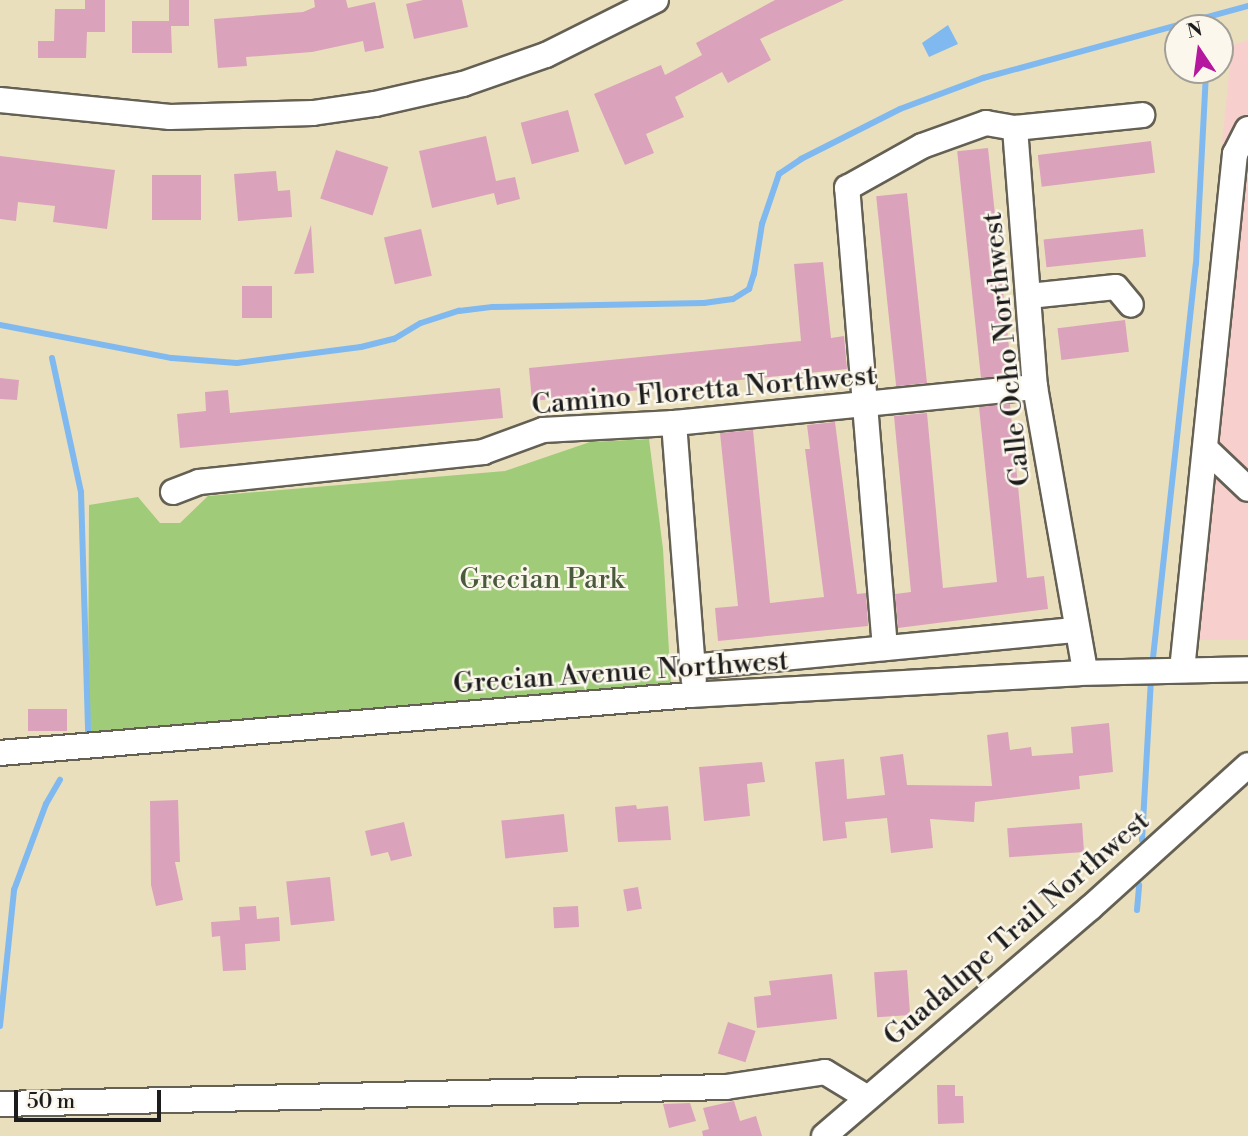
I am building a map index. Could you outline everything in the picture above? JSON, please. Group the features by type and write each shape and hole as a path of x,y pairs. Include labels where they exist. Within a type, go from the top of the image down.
{"street":[{"path":"0,100 170,117 301,114 363,106 463,84 546,55 656,0"},
{"path":"885,648 847,188 922,146 986,123 1015,128 1142,116"},
{"name":"Calle Ocho Northwest","path":"1015,128 1035,387 1075,630 1085,673"},
{"path":"1182,670 1208,451 1235,154 1248,129"},
{"path":"1029,296 1116,287 1131,305"},
{"name":"Camino Floretta Northwest","path":"173,492 199,482 483,452 543,430 674,423 864,407 1035,387"},
{"path":"674,423 690,667 699,695"},
{"path":"1208,451 1248,489"},
{"path":"690,667 1075,630"},
{"name":"Grecian Avenue Northwest","path":"0,753 699,695 1085,673 1248,669"},
{"name":"Guadalupe Trail Northwest","path":"824,1136 1090,908 1248,765"},
{"path":"0,1104 726,1087 825,1072 868,1098"}],"shaded area":[{"path":"1248,40 1248,640 1171,640 1228,84 1234,84 1234,44"}],"green space":[{"name":"Grecian Park","path":"649,439 663,549 671,685 88,733 89,505 138,497 160,523 180,523 208,496 505,471 590,442"}],"water":[{"path":"948,25 958,44 929,57 922,43"}],"building":[{"path":"85,0 105,0 105,32 87,32 86,58 38,58 38,41 54,41 55,9 85,9"},
{"path":"169,0 189,0 189,26 171,26 172,53 132,53 132,21 169,21"},
{"path":"314,0 346,0 348,8 375,2 384,48 365,52 363,41 312,52 246,57 247,66 218,68 214,19 303,12 315,7"},
{"path":"423,0 462,0 468,27 414,39 406,4"},
{"path":"775,0 844,0 760,39 771,60 728,83 722,72 675,97 684,117 646,134 654,153 625,165 594,94 661,65 665,75 702,55 696,43"},
{"path":"568,110 579,152 532,164 521,123"},
{"path":"486,136 496,181 515,177 520,199 497,205 494,193 432,208 419,151"},
{"path":"1151,141 1155,173 1042,187 1038,155"},
{"path":"988,148 1012,375 981,378 957,151"},
{"path":"336,150 388,167 373,215 320,199"},
{"path":"0,156 115,170 107,229 53,222 55,206 18,202 16,221 0,219"},
{"path":"276,171 278,191 290,190 292,217 238,221 234,174"},
{"path":"152,175 201,175 201,220 152,220"},
{"path":"907,193 927,383 896,386 876,196"},
{"path":"311,225 314,273 294,274"},
{"path":"421,229 432,276 395,284 384,238"},
{"path":"1143,229 1146,257 1046,267 1044,239"},
{"path":"823,262 831,338 844,336 847,369 532,401 529,368 801,341 794,264"},
{"path":"242,286 272,286 272,318 242,318"},
{"path":"1125,320 1129,352 1061,360 1058,328"},
{"path":"0,378 19,380 17,400 0,399"},
{"path":"500,388 503,418 180,448 177,414 206,411 205,392 228,390 230,413"},
{"path":"1010,404 1027,578 1044,576 1048,609 898,628 895,594 911,592 894,416 927,413 943,588 997,582 979,407"},
{"path":"835,422 857,594 866,593 868,626 718,641 715,608 738,606 720,433 753,430 770,603 824,597 805,449 810,449 807,425"},
{"path":"28,709 67,709 67,731 28,731"},
{"path":"1109,723 1113,772 1079,776 1080,789 975,802 974,822 930,819 933,848 891,853 887,818 845,822 847,838 823,841 815,762 844,759 847,799 885,795 880,757 903,754 907,785 992,786 987,735 1008,732 1010,750 1031,747 1032,756 1073,753 1071,727"},
{"path":"762,762 765,782 747,784 750,816 704,821 699,767"},
{"path":"178,800 180,862 175,862 183,900 156,906 151,885 150,801"},
{"path":"636,805 637,809 668,806 671,840 618,842 615,807"},
{"path":"564,814 568,852 505,858 501,821"},
{"path":"404,822 412,856 391,861 388,852 371,856 365,831"},
{"path":"1082,823 1084,852 1009,857 1007,828"},
{"path":"330,877 335,921 291,925 286,882"},
{"path":"638,887 642,909 627,911 623,890"},
{"path":"256,906 257,919 279,917 280,941 245,944 246,970 223,971 220,936 212,937 211,922 240,920 239,907"},
{"path":"578,906 579,927 554,928 553,907"},
{"path":"907,970 910,1015 877,1017 874,972"},
{"path":"832,974 837,1019 757,1028 754,997 771,995 769,981"},
{"path":"728,1022 756,1031 745,1062 718,1053"},
{"path":"937,1085 955,1085 955,1096 963,1096 964,1123 938,1124"},
{"path":"734,1101 740,1121 756,1116 762,1136 703,1136 702,1131 709,1129 703,1108"},
{"path":"690,1103 696,1121 669,1128 663,1104"}],"waterway":[{"path":"0,325 172,358 237,363 361,347 394,339 421,323 459,311 493,307 704,303 733,299 749,289 762,224 779,174 801,159 900,109 983,78 1248,6"},
{"path":"1152,667 1196,264 1205,84"},
{"path":"52,358 81,492 88,733"},
{"path":"1142,840 1151,678"},
{"path":"0,1026 14,890 46,804 60,780"},
{"path":"1137,910 1139,885"}]}
